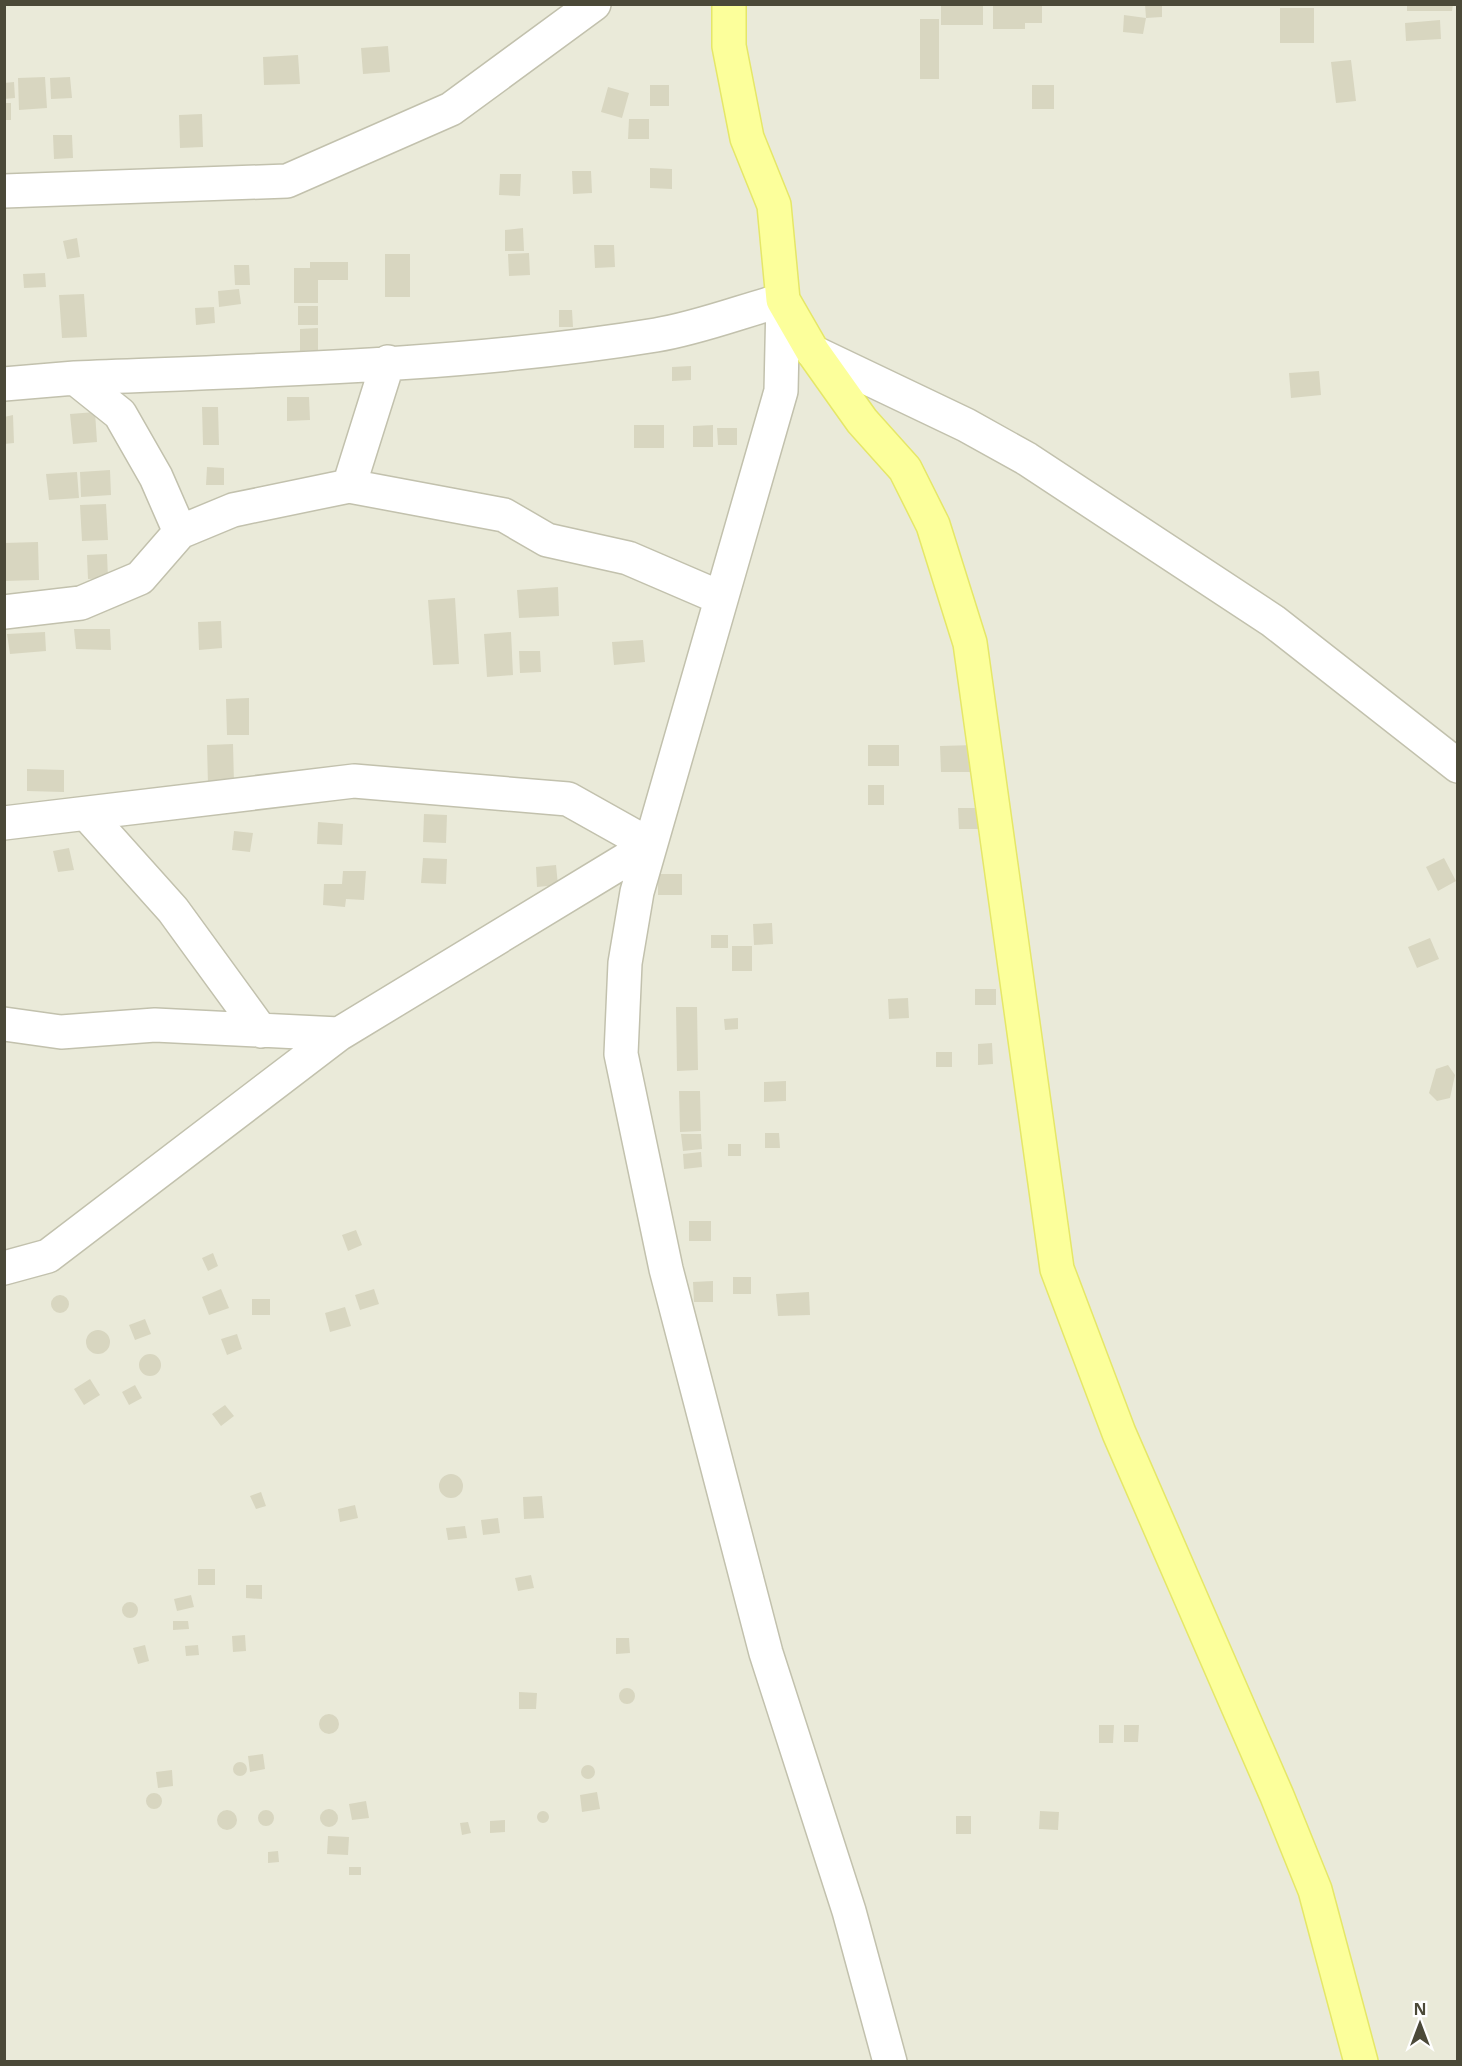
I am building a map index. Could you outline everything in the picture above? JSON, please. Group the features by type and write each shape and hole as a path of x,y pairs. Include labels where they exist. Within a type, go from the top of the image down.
{"main road":[{"path":"729,4 729,46 747,138 774,206 783,300 813,352 862,421 905,469 933,525 970,643 1057,1269 1119,1433 1277,1796 1315,1890 1361,2061"}],"street":[{"path":"4,191 287,181 451,109 594,4"},
{"path":"4,384 522,352 658,335 783,300 781,391 637,892 625,963 621,1054 666,1269 766,1653 849,1911 890,2061"},
{"path":"813,352 966,425 1027,459 1273,621 1458,766"},
{"path":"349,486 388,362"},
{"path":"75,378 120,414 156,477 180,532"},
{"path":"4,612 81,603 140,578 180,532 233,510 349,486 504,515 547,540 628,558 721,598"},
{"path":"4,823 354,781 567,800 650,845"},
{"path":"87,814 173,910 261,1031"},
{"path":"4,1268 48,1256 339,1034 650,845"},
{"path":"4,1024 61,1032 155,1025 339,1034"}],"shaded area":[{"path":"5,5 1457,5 1457,2061 5,2061"}],"building":[{"path":"993,4 1042,5 1042,23 1025,23 1025,29 993,29"},
{"path":"1145,4 1162,4 1162,17 1146,18"},
{"path":"1407,4 1453,4 1452,11 1407,11"},
{"path":"941,5 983,5 983,25 941,25"},
{"path":"1280,8 1314,8 1314,43 1280,43"},
{"path":"1124,15 1146,18 1143,34 1123,32"},
{"path":"920,19 939,19 939,79 920,79"},
{"path":"1440,20 1441,39 1406,41 1405,23"},
{"path":"388,46 390,72 363,74 361,48"},
{"path":"298,55 300,84 264,85 263,57"},
{"path":"1351,60 1356,101 1336,103 1331,62"},
{"path":"45,77 47,108 19,110 18,78"},
{"path":"70,77 72,98 51,99 50,78"},
{"path":"14,82 15,98 4,99 4,83"},
{"path":"650,85 669,85 669,106 650,106"},
{"path":"1032,85 1054,85 1054,109 1032,109"},
{"path":"608,87 629,93 622,118 601,112"},
{"path":"4,103 11,103 11,120 4,120"},
{"path":"202,114 203,147 180,148 179,115"},
{"path":"629,119 649,119 649,139 628,139"},
{"path":"53,135 72,135 73,158 54,159"},
{"path":"650,168 672,169 672,189 650,188"},
{"path":"572,171 591,171 592,193 573,194"},
{"path":"500,174 521,174 520,196 499,195"},
{"path":"523,228 524,251 505,251 505,230"},
{"path":"77,238 80,257 67,259 63,241"},
{"path":"594,245 614,245 615,267 595,268"},
{"path":"529,253 530,275 509,276 508,254"},
{"path":"385,254 410,254 410,297 385,297"},
{"path":"310,262 348,262 348,280 318,280 318,303 294,303 294,268 310,268"},
{"path":"234,265 249,265 250,285 235,285"},
{"path":"45,273 46,287 24,288 23,274"},
{"path":"239,289 241,304 219,307 218,291"},
{"path":"84,294 87,337 62,338 59,295"},
{"path":"298,306 318,306 318,325 298,325"},
{"path":"214,307 215,323 196,325 195,308"},
{"path":"559,310 572,310 573,327 559,327"},
{"path":"318,328 318,350 300,351 300,329"},
{"path":"691,366 691,380 672,381 672,367"},
{"path":"1319,371 1321,395 1291,398 1289,373"},
{"path":"287,397 309,397 310,420 287,421"},
{"path":"202,407 218,407 219,445 203,445"},
{"path":"95,412 97,442 73,444 70,414"},
{"path":"13,415 14,443 4,444 4,417"},
{"path":"634,425 664,425 664,448 634,448"},
{"path":"713,425 713,447 693,447 693,426"},
{"path":"717,428 737,428 737,445 718,445"},
{"path":"207,467 224,468 224,485 206,485"},
{"path":"110,470 111,495 81,497 80,472"},
{"path":"77,472 79,498 49,500 46,474"},
{"path":"106,504 108,540 82,541 80,505"},
{"path":"38,542 39,580 4,581 4,543"},
{"path":"107,554 108,578 88,579 87,555"},
{"path":"558,587 559,616 519,618 517,590"},
{"path":"455,598 459,664 433,665 428,600"},
{"path":"221,621 222,648 199,650 198,622"},
{"path":"74,629 110,629 111,650 76,649"},
{"path":"45,632 46,651 10,654 7,634"},
{"path":"511,632 513,675 487,677 484,634"},
{"path":"643,640 645,662 614,665 612,642"},
{"path":"519,651 540,651 541,672 520,673"},
{"path":"249,698 249,735 227,735 226,699"},
{"path":"233,744 234,784 208,785 207,745"},
{"path":"868,745 899,745 899,766 868,766"},
{"path":"975,745 975,772 941,772 940,746"},
{"path":"27,769 64,770 64,792 27,791"},
{"path":"868,785 884,785 884,805 868,805"},
{"path":"958,808 979,808 979,829 959,829"},
{"path":"424,814 447,815 446,843 423,842"},
{"path":"318,822 343,824 342,845 317,844"},
{"path":"234,831 253,833 250,852 232,850"},
{"path":"69,848 74,870 58,872 53,851"},
{"path":"423,858 447,859 446,884 421,883"},
{"path":"1444,858 1456,881 1438,891 1426,867"},
{"path":"556,865 558,885 537,887 536,867"},
{"path":"343,871 366,871 364,900 346,899 345,907 323,905 324,884 342,884"},
{"path":"658,874 682,874 682,895 658,895"},
{"path":"772,923 773,944 754,945 753,924"},
{"path":"711,935 728,935 728,948 711,948"},
{"path":"1430,938 1439,959 1417,968 1408,947"},
{"path":"732,946 752,946 752,971 732,971"},
{"path":"975,989 996,989 996,1005 975,1005"},
{"path":"908,998 909,1018 889,1019 888,999"},
{"path":"676,1007 697,1007 698,1070 677,1071"},
{"path":"738,1018 738,1029 725,1030 724,1019"},
{"path":"992,1043 993,1064 978,1065 978,1044"},
{"path":"936,1052 952,1052 952,1067 936,1067"},
{"path":"1448,1065 1455,1075 1450,1098 1437,1101 1429,1093 1436,1069"},
{"path":"786,1081 786,1101 764,1102 764,1082"},
{"path":"679,1091 700,1091 701,1131 680,1132"},
{"path":"765,1133 779,1133 780,1148 765,1148"},
{"path":"681,1134 701,1134 702,1149 683,1151"},
{"path":"728,1144 741,1144 741,1156 728,1156"},
{"path":"701,1152 702,1167 684,1169 683,1154"},
{"path":"689,1221 711,1221 711,1241 689,1241"},
{"path":"356,1230 362,1245 348,1251 342,1235"},
{"path":"213,1253 218,1266 208,1271 202,1258"},
{"path":"733,1277 751,1277 751,1294 733,1294"},
{"path":"713,1281 713,1302 694,1302 693,1282"},
{"path":"221,1289 229,1308 209,1315 202,1297"},
{"path":"374,1289 379,1304 360,1310 355,1295"},
{"path":"809,1292 810,1315 778,1316 776,1294"},
{"path":"60,1295 66,1298 69,1304 66,1310 60,1313 54,1310 51,1304 54,1298"},
{"path":"252,1299 270,1299 270,1315 252,1315"},
{"path":"345,1307 351,1326 330,1332 325,1313"},
{"path":"145,1319 151,1334 135,1340 129,1325"},
{"path":"98,1330 106,1334 110,1342 106,1350 98,1354 90,1350 86,1342 90,1334"},
{"path":"237,1334 242,1349 227,1355 221,1339"},
{"path":"150,1354 160,1361 161,1365 154,1375 150,1376 140,1369 139,1365 146,1355"},
{"path":"90,1379 100,1395 84,1405 74,1389"},
{"path":"135,1385 142,1398 129,1405 122,1392"},
{"path":"225,1405 234,1416 221,1426 212,1414"},
{"path":"451,1474 459,1478 463,1486 459,1494 451,1498 443,1494 439,1486 443,1478"},
{"path":"261,1492 266,1506 256,1509 250,1496"},
{"path":"542,1496 544,1518 524,1519 523,1497"},
{"path":"355,1505 358,1518 340,1522 338,1509"},
{"path":"498,1518 500,1533 483,1535 481,1520"},
{"path":"465,1526 467,1538 448,1540 446,1528"},
{"path":"198,1569 215,1569 215,1585 198,1585"},
{"path":"531,1575 534,1588 518,1591 515,1578"},
{"path":"246,1585 262,1585 262,1599 246,1598"},
{"path":"191,1595 194,1607 177,1611 174,1599"},
{"path":"130,1602 136,1604 138,1610 136,1616 130,1618 124,1616 122,1610 124,1604"},
{"path":"173,1621 188,1621 189,1629 173,1630"},
{"path":"245,1635 246,1651 233,1652 232,1636"},
{"path":"616,1638 629,1638 630,1653 616,1654"},
{"path":"145,1645 149,1661 138,1664 133,1648"},
{"path":"198,1645 199,1655 186,1656 185,1646"},
{"path":"627,1688 635,1696 627,1704 619,1696"},
{"path":"519,1692 537,1693 536,1709 519,1709"},
{"path":"329,1714 336,1717 339,1724 336,1731 329,1734 322,1731 319,1724 322,1717"},
{"path":"1099,1725 1114,1725 1113,1743 1099,1743"},
{"path":"1124,1725 1139,1725 1138,1742 1124,1742"},
{"path":"263,1754 265,1769 250,1772 248,1756"},
{"path":"240,1762 245,1764 247,1769 245,1774 240,1776 235,1774 233,1769 235,1764"},
{"path":"585,1765 591,1765 595,1772 591,1779 585,1779 581,1775 581,1769"},
{"path":"172,1770 173,1786 158,1788 156,1772"},
{"path":"597,1792 600,1809 582,1812 580,1795"},
{"path":"151,1793 157,1793 162,1801 160,1807 151,1809 146,1804 146,1798"},
{"path":"366,1801 369,1818 352,1820 349,1804"},
{"path":"329,1809 335,1812 338,1818 335,1824 329,1827 323,1824 320,1818 323,1812"},
{"path":"227,1810 234,1813 237,1820 234,1827 227,1830 220,1827 217,1820 220,1813"},
{"path":"266,1810 272,1812 274,1818 272,1824 266,1826 260,1824 258,1818 260,1812"},
{"path":"545,1811 549,1817 545,1823 541,1823 537,1815"},
{"path":"1040,1811 1059,1812 1058,1830 1039,1829"},
{"path":"956,1816 971,1816 971,1834 956,1834"},
{"path":"505,1820 505,1832 490,1833 490,1821"},
{"path":"468,1822 471,1833 462,1835 460,1823"},
{"path":"328,1836 349,1837 348,1855 327,1854"},
{"path":"278,1851 279,1862 268,1863 268,1852"},
{"path":"349,1867 361,1867 361,1875 349,1875"}]}
